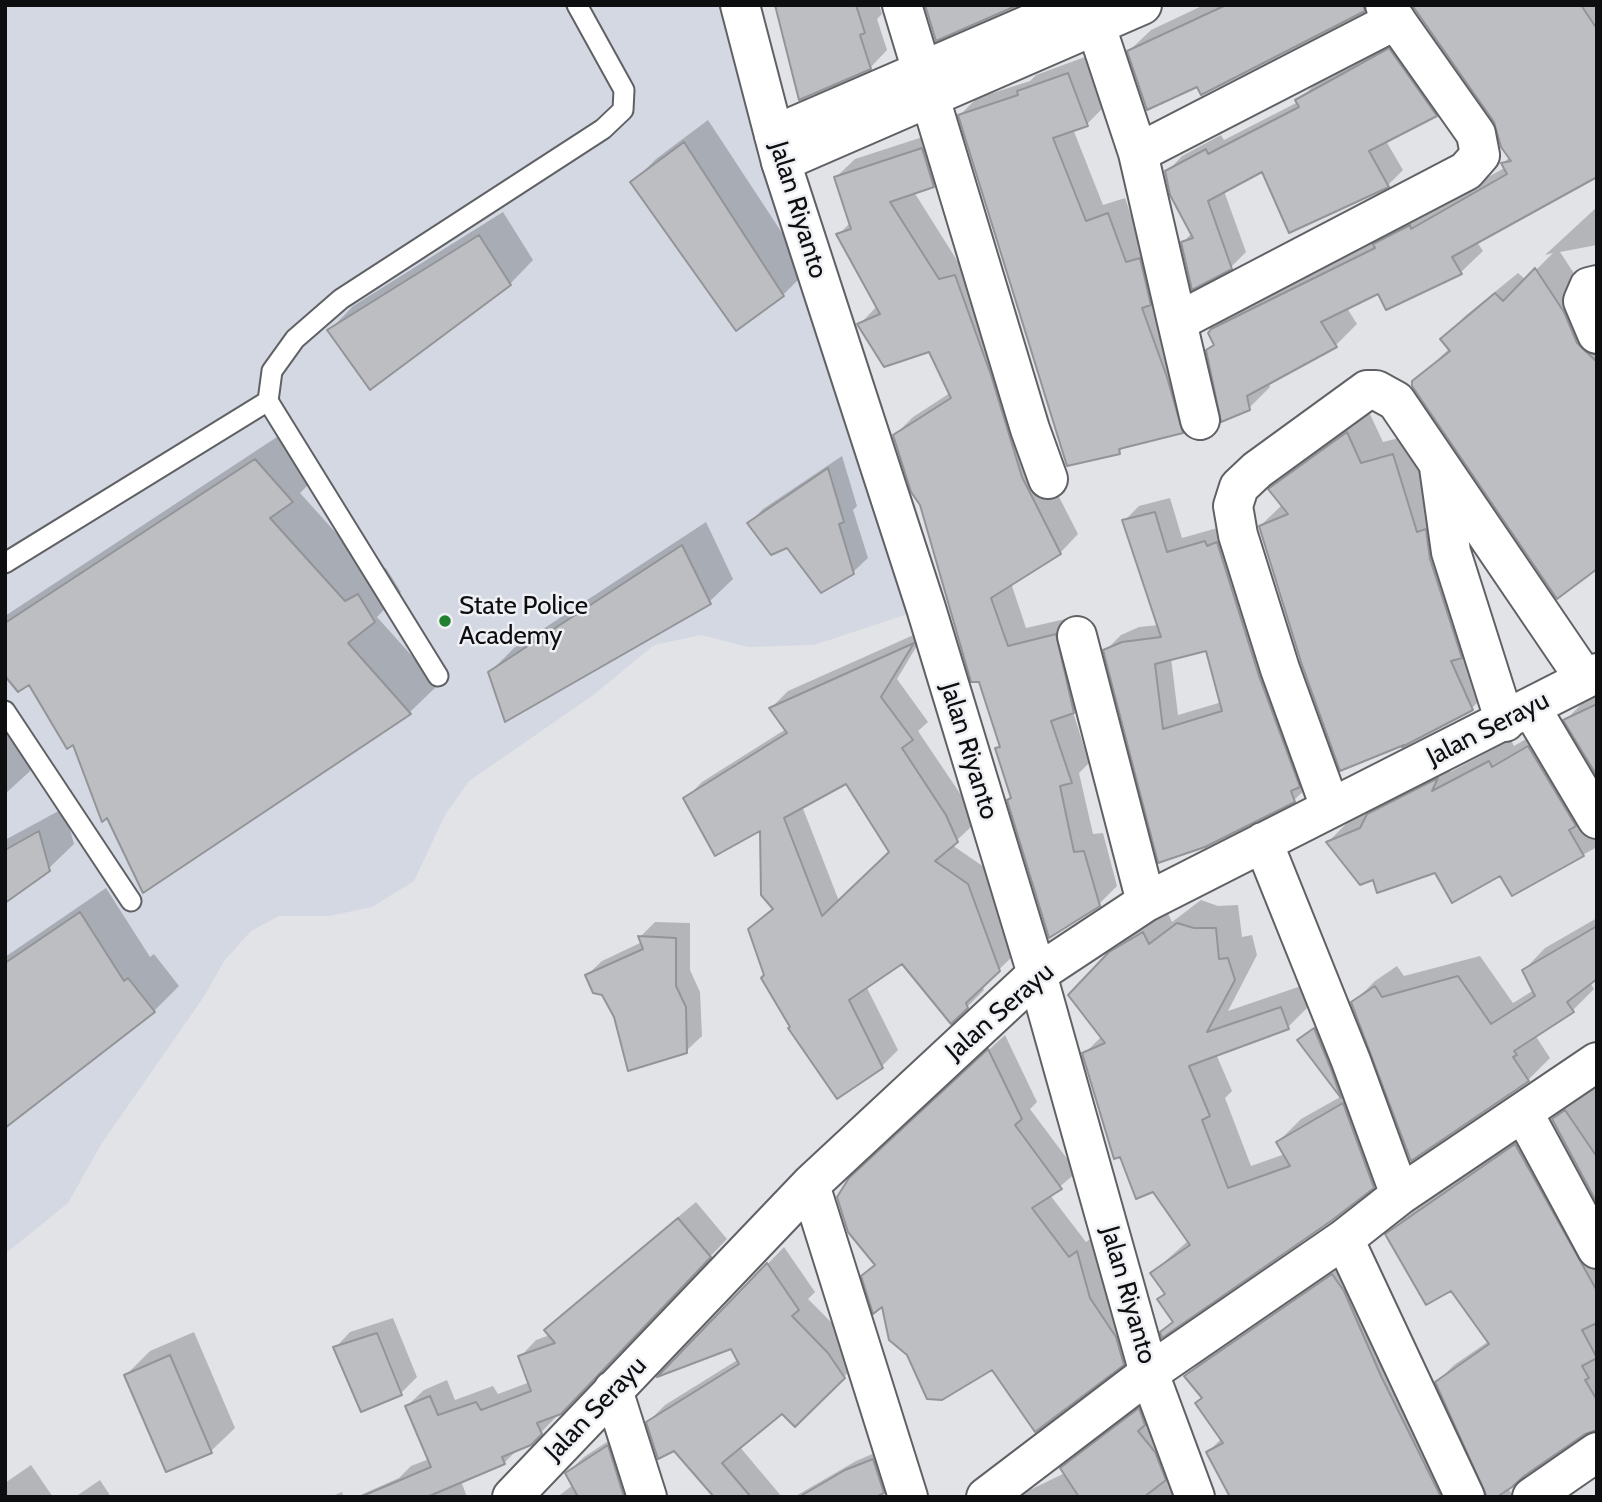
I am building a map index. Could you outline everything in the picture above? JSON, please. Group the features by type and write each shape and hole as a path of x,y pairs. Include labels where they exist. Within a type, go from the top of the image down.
{"street":[{"name":"Jalan Riyanto","path":"740,5 778,148 926,608 1037,974 1149,1373 1195,1497"},
{"path":"902,5 1030,429 1048,480"},
{"path":"778,148 1087,12 1142,5"},
{"path":"1087,12 1138,153 1200,420"},
{"path":"1138,153 1391,13 1476,134 1480,155 1466,171 1177,322"},
{"path":"1597,285 1589,287 1583,301 1597,334"},
{"path":"1330,807 1280,669 1238,535 1235,495 1258,470 1367,390 1376,390 1396,401 1591,676"},
{"path":"1438,462 1451,552 1518,715 1597,819"},
{"path":"1077,636 1146,902"},
{"name":"Jalan Serayu","path":"512,1497 810,1185 1037,974 1146,902 1591,676"},
{"path":"1263,842 1351,1061 1400,1195"},
{"path":"986,1497 1149,1373 1344,1239 1400,1195 1597,1062"},
{"path":"1523,1112 1597,1250"},
{"path":"810,1185 908,1497"},
{"path":"1344,1239 1465,1497"},
{"path":"613,1390 647,1497"},
{"path":"1532,1497 1597,1451"}],"lane":[{"path":"438,676 268,401 272,371 295,339 341,299 603,129 623,110 624,90 577,5"},
{"path":"5,562 268,401"},
{"path":"5,711 131,901"}],"shaded area":[{"name":"State Police Academy","path":"5,5 740,5 926,608 814,645 748,647 701,635 654,645 592,696 469,781 445,815 414,881 372,907 329,916 279,916 251,931 224,961 205,995 102,1143 68,1203 5,1254"}],"building":[{"path":"775,5 856,5 865,33 860,35 871,69 799,100"},
{"path":"925,5 1018,5 936,41"},
{"path":"1226,5 1363,5 1365,11 1201,95 1197,87 1147,110 1127,51"},
{"path":"1412,5 1581,5 1597,29 1597,177 1452,257 1462,274 1386,310 1378,294 1321,322 1337,347 1247,396 1250,410 1221,422 1206,350 1214,345 1208,333 1211,329 1375,248 1373,244 1410,225 1411,229 1507,174 1501,163 1511,161 1501,147 1494,122"},
{"path":"1389,48 1437,116 1369,151 1389,187 1289,233 1262,172 1208,201 1232,269 1192,290 1181,242 1193,238 1170,195 1165,171 1206,149 1208,154 1299,107 1295,100"},
{"path":"1068,73 1088,126 1053,138 1086,221 1108,213 1126,262 1140,258 1151,305 1142,308 1167,377 1183,433 1119,449 1120,454 1067,466 958,115 1018,95 1017,91"},
{"path":"684,142 784,296 736,331 630,182"},
{"path":"922,148 934,187 890,202 939,279 955,275 991,375 1022,477 1061,554 991,598 1008,646 1056,634 1074,713 1051,721 1072,783 1060,786 1074,852 1084,851 1100,906 1049,938 1007,800 1011,798 995,748 1000,747 979,682 971,682 920,505 911,492 893,435 951,398 929,352 884,367 857,324 880,314 836,234 851,229 834,177"},
{"path":"479,235 511,285 370,390 327,330"},
{"path":"1535,268 1564,312 1577,343 1597,362 1597,569 1557,599 1412,386 1412,381 1450,351 1440,339 1495,293 1503,301"},
{"path":"1347,432 1361,463 1393,454 1417,532 1426,529 1430,559 1462,658 1451,661 1473,710 1402,747 1404,745 1340,771 1301,662 1259,526 1288,514 1268,489"},
{"path":"255,459 293,502 270,518 345,601 358,594 375,622 348,643 411,714 143,893 107,818 102,822 73,745 67,749 29,685 18,692 5,676 5,623"},
{"path":"828,468 844,522 839,524 854,574 821,593 787,548 771,555 747,523"},
{"path":"1155,512 1167,552 1205,541 1207,546 1217,542 1259,676 1300,787 1291,791 1295,802 1205,847 1158,863 1103,650 1122,642 1161,637 1122,520","holes":["1206,651 1222,711 1163,729 1155,664"]},
{"path":"682,545 711,604 505,722 488,672"},
{"path":"914,643 881,697 913,740 902,748 946,815 958,842 935,861 968,884 1000,971 966,1003 968,1008 951,1024 902,964 849,1000 883,1068 837,1099 788,1028 790,1027 761,978 764,975 748,929 773,909 761,895 760,831 715,856 683,798 787,733 769,708","holes":["846,784 889,852 822,916 784,818"]},
{"path":"1597,704 1597,776 1563,720"},
{"path":"1528,746 1576,826 1569,830 1584,856 1512,896 1500,876 1452,903 1435,873 1377,893 1373,880 1360,885 1326,842 1360,828 1367,814 1438,778 1432,791 1489,761 1492,767"},
{"path":"39,831 50,871 5,903 5,850"},
{"path":"80,912 124,981 128,978 155,1012 5,1128 5,963"},
{"path":"1177,923 1194,928 1216,928 1219,959 1228,958 1235,980 1207,1032 1281,1007 1289,1029 1189,1066 1210,1116 1202,1120 1228,1188 1290,1166 1276,1142 1343,1103 1374,1188 1331,1221 1162,1338 1160,1332 1173,1322 1157,1299 1165,1294 1150,1273 1190,1245 1153,1192 1136,1199 1120,1157 1114,1159 1082,1053 1105,1043 1068,995 1109,952 1143,932 1149,944"},
{"path":"1597,926 1597,979 1567,1002 1574,1012 1514,1051 1517,1055 1513,1057 1529,1081 1411,1161 1351,1002 1375,986 1382,997 1458,976 1491,1024 1535,996 1522,970"},
{"path":"638,936 676,938 676,986 686,1007 687,1053 628,1071 614,1017 602,995 593,993 585,975 643,949"},
{"path":"1314,1028 1331,1069 1341,1098 1297,1040"},
{"path":"988,1049 1022,1119 1015,1125 1062,1189 1032,1208 1069,1257 1077,1251 1090,1298 1116,1337 1124,1365 1035,1432 992,1370 942,1400 927,1399 907,1355 889,1340 882,1307 873,1314 861,1276 875,1265 848,1232 837,1197 849,1178"},
{"path":"1565,1110 1597,1157 1597,1203 1552,1119"},
{"path":"1515,1144 1597,1291 1597,1323 1582,1330 1597,1358 1582,1366 1589,1378 1585,1380 1597,1400 1597,1430 1585,1434 1497,1497 1487,1497 1435,1382 1489,1344 1451,1291 1426,1305 1385,1234"},
{"path":"678,1218 711,1257 561,1414 537,1423 542,1434 531,1445 502,1457 505,1464 427,1497 360,1497 431,1467 405,1406 430,1396 438,1415 476,1402 481,1410 531,1391 518,1356 555,1343 544,1330"},
{"path":"767,1263 799,1310 792,1316 828,1353 845,1378 795,1427 782,1414 722,1463 751,1497 714,1497 674,1451 658,1459 646,1422 739,1364 731,1349 657,1377"},
{"path":"1332,1274 1344,1291 1381,1376 1441,1497 1230,1497 1206,1452 1223,1443 1195,1403 1202,1398 1184,1376"},
{"path":"377,1333 402,1395 361,1412 333,1347"},
{"path":"170,1355 212,1453 166,1472 124,1375"},
{"path":"1139,1408 1145,1425 1138,1431 1155,1452 1166,1480 1144,1497 1079,1497 1060,1468"},
{"path":"608,1445 624,1497 578,1497 565,1473"},
{"path":"873,1459 884,1493 876,1497 799,1497 845,1470"}],"place":[{"name":"State Police Academy","path":"445,621"}]}
